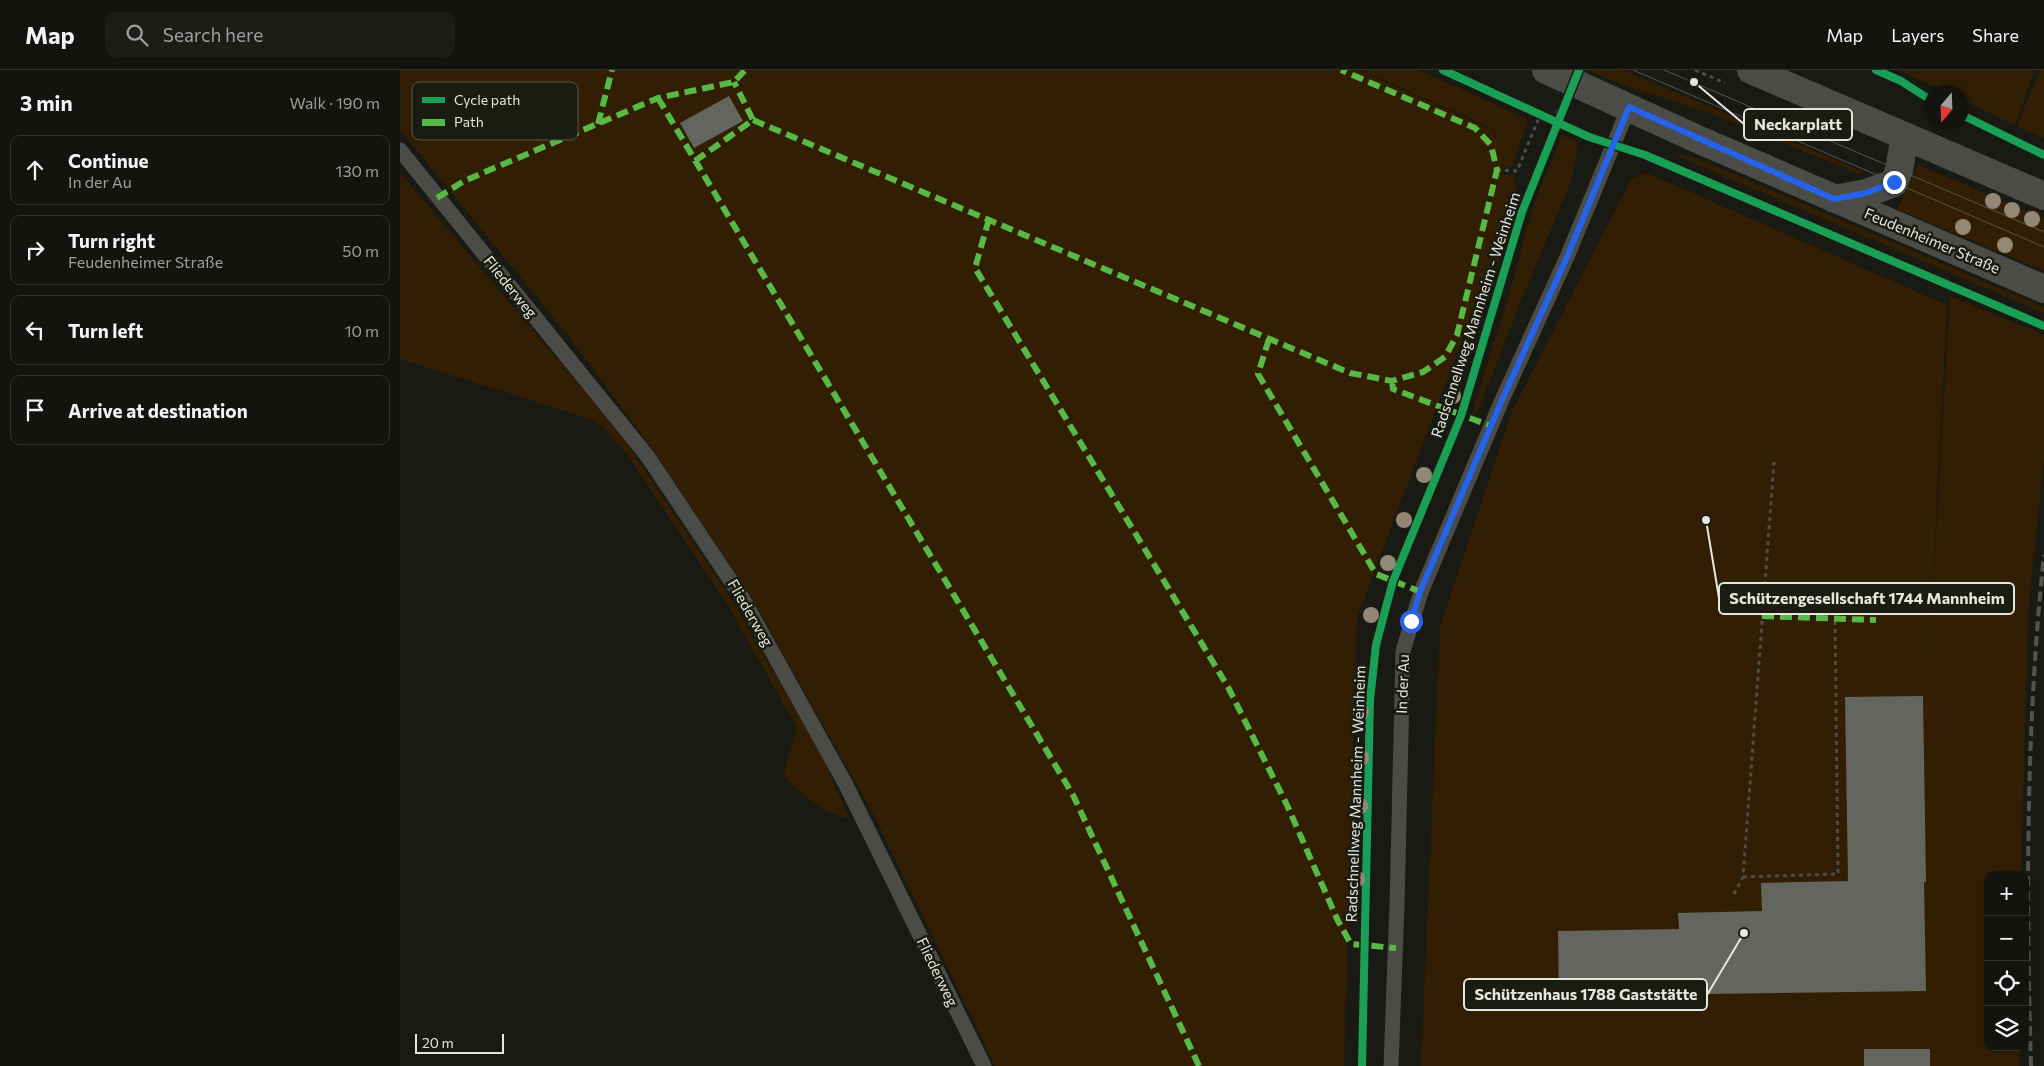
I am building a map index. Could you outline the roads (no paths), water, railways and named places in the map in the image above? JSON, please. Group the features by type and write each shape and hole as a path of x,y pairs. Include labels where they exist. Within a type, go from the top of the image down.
{"main road":[{"name":"Feudenheimer Straße","path":"1546,70 1834,199 2044,289"},
{"path":"1751,70 2044,196"},
{"path":"1834,199 1866,193 1894,182 1899,170 1905,136"}],"lane":[{"name":"In der Au","path":"1391,1066 1398,905 1403,651 1420,592 1490,426 1567,257 1629,107"},
{"name":"Fliederweg","path":"400,150 648,456 743,598 846,785 984,1066"}],"tram line":[{"path":"1633,70 2044,247"},
{"path":"1664,70 2044,232"}],"railway":[{"path":"2031,1066 2028,938 2029,810 2034,682 2044,555"}],"place":[{"name":"Neckarplatt","path":"1694,82"},
{"name":"Schützengesellschaft 1744 Mannheim","path":"1706,520"},
{"name":"Schützenhaus 1788 Gaststätte","path":"1744,933"}]}
